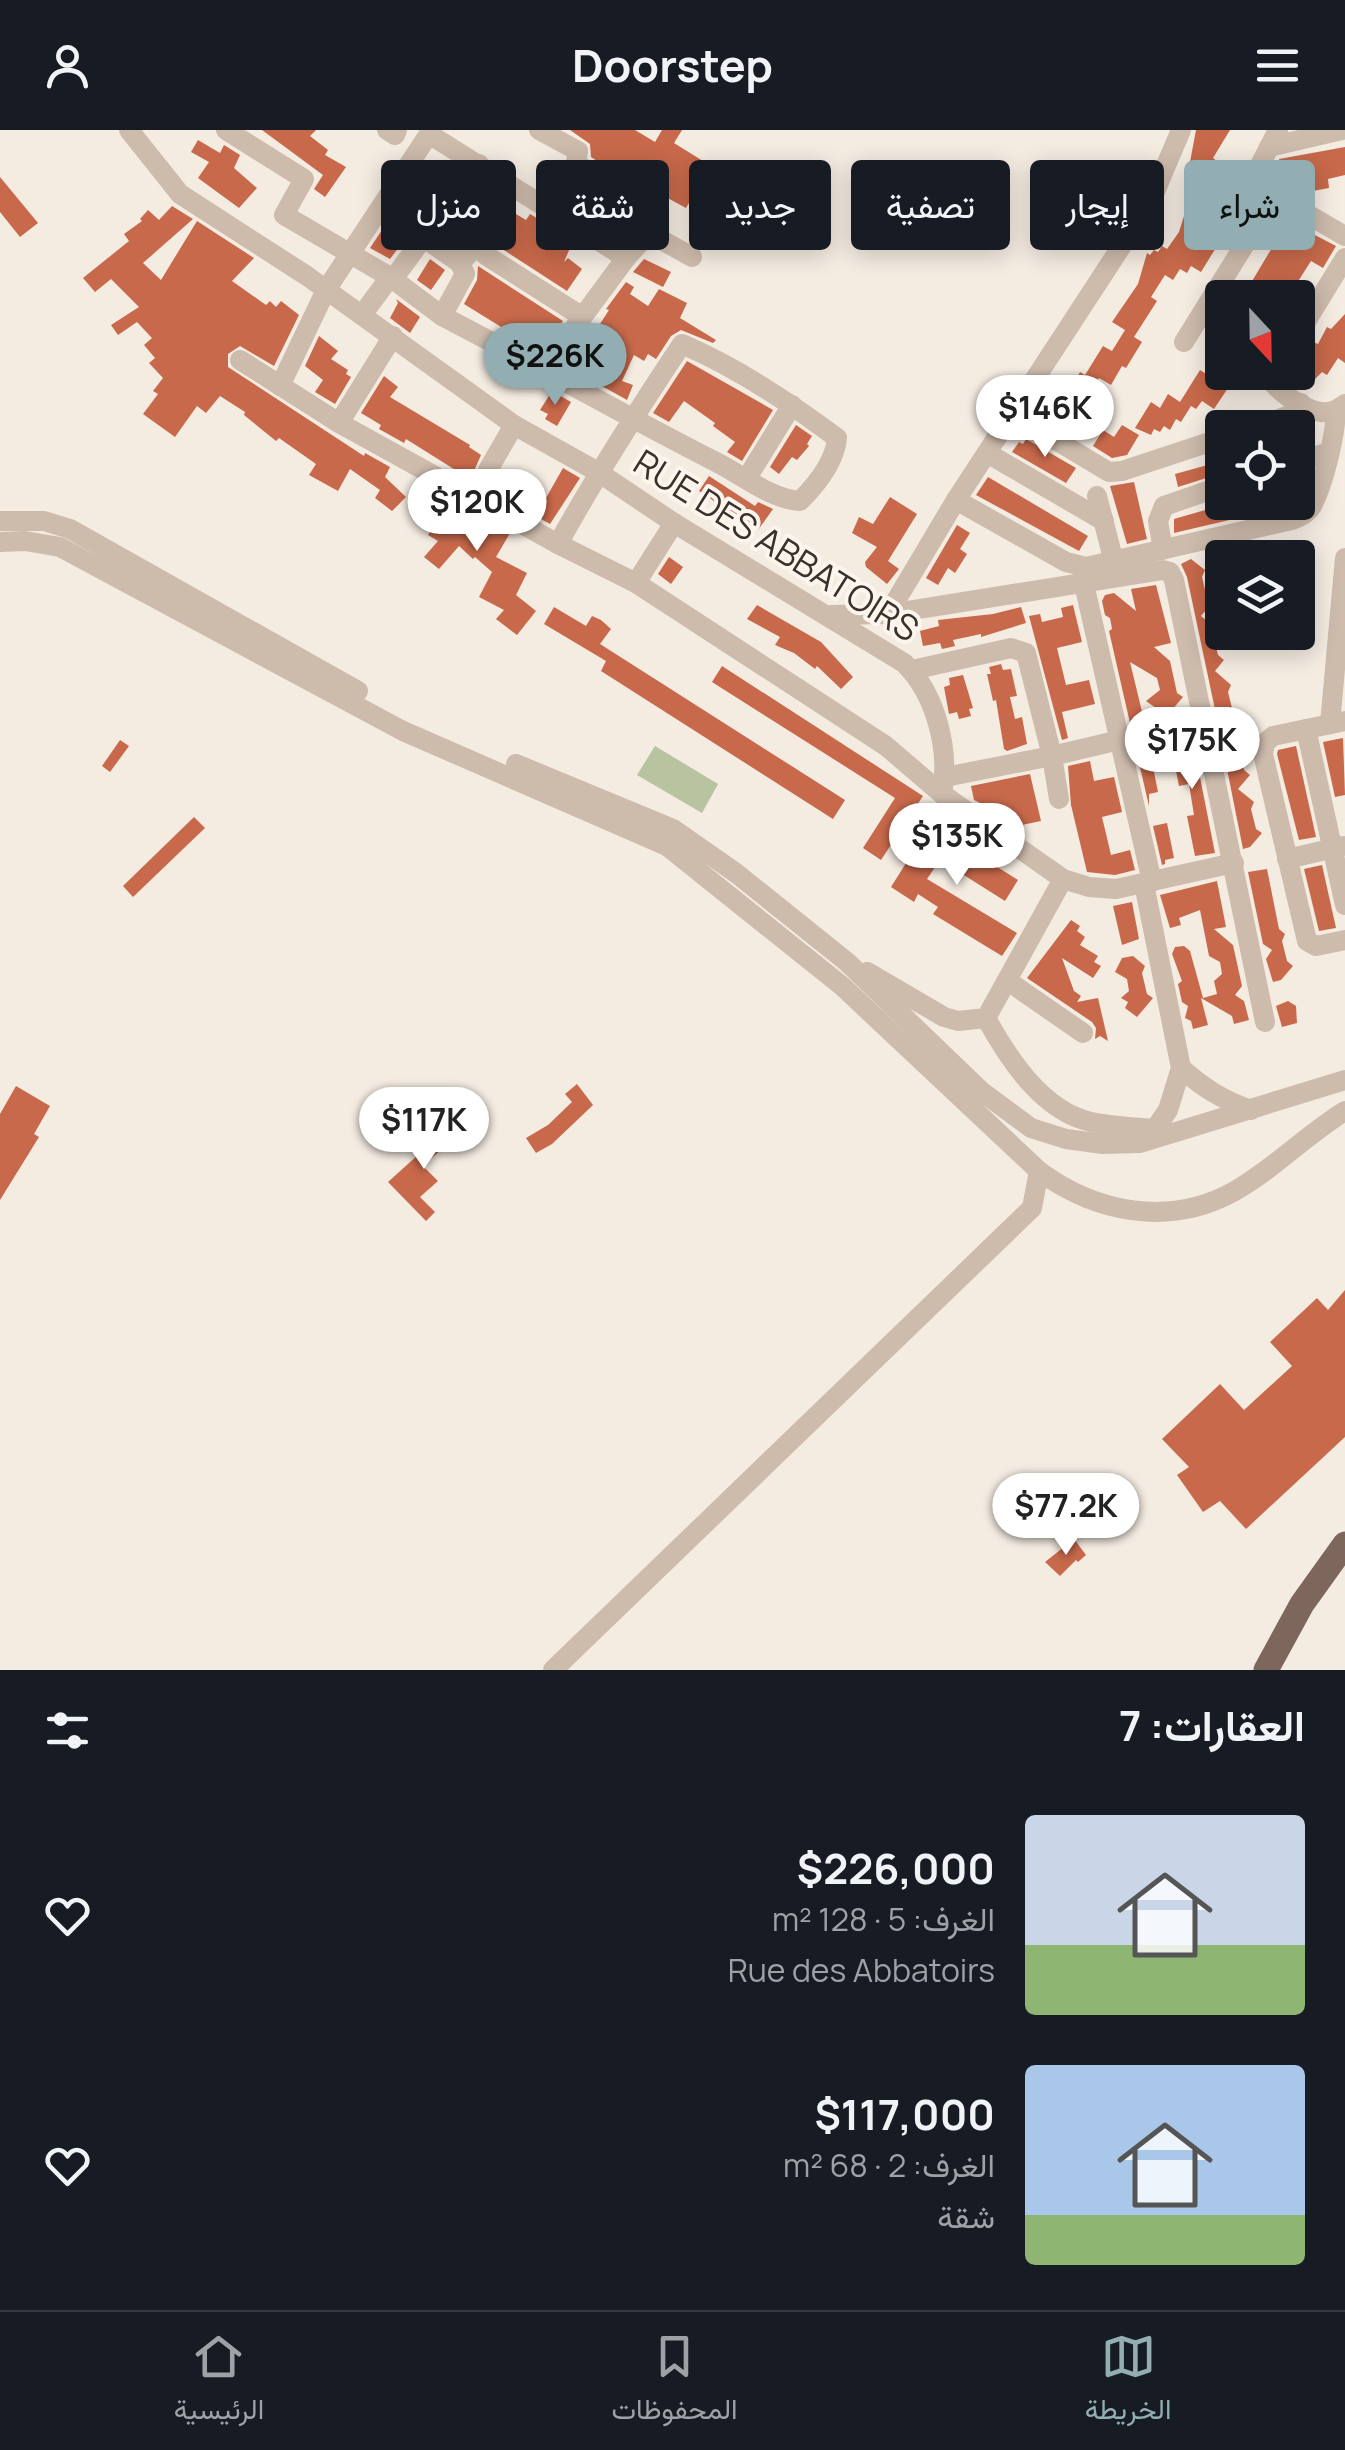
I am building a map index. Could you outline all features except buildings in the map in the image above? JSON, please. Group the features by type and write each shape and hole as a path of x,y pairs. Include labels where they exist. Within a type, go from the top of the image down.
{"main road":[{"path":"1266,1670 1302,1604 1345,1544"}],"street":[{"name":"RUE DES ABBATOIRS","path":"129,130 180,194 393,336 514,425 598,472 912,670 936,714 944,785"},
{"path":"226,130 304,179 284,215 392,278 442,316 544,368 632,420 782,500 800,500 815,486 836,450 837,438 792,405 682,344 632,420 598,472 558,544"},
{"path":"387,130 395,134 397,130"},
{"path":"539,130 578,151 576,160"},
{"path":"888,614 956,500 1151,202 1181,130"},
{"path":"1273,138 1342,130"},
{"path":"414,160 429,134 472,160"},
{"path":"280,386 326,290 381,209"},
{"path":"1315,219 1345,236"},
{"path":"669,244 692,257"},
{"path":"362,315 414,250"},
{"path":"441,250 460,264 465,274 442,316"},
{"path":"460,264 473,250"},
{"path":"481,250 581,316"},
{"path":"613,250 626,258"},
{"path":"544,368 633,250"},
{"path":"1184,342 1240,250"},
{"path":"1315,306 1345,258"},
{"path":"339,423 393,336"},
{"path":"240,360 339,423 636,583 944,785 1063,879 1102,889 1148,883 1234,863"},
{"path":"956,500 1072,565 1093,567 1304,516 1312,505 1340,407 1317,412 1281,390"},
{"path":"1295,410 1301,403"},
{"path":"747,478 792,405"},
{"path":"1039,430 1051,411"},
{"path":"1012,414 1113,472 1205,443"},
{"path":"488,470 514,425"},
{"path":"1315,457 1329,452"},
{"path":"987,453 1104,521"},
{"path":"1162,550 1158,521 1164,506 1205,492"},
{"path":"1097,496 1114,562"},
{"path":"0,521 44,521 70,529 406,718 673,830 736,873 848,962 981,1090 1032,1128 1066,1140 1103,1144 1179,1132 1345,1080"},
{"path":"636,583 674,523"},
{"path":"0,542 60,547 404,731 667,846 842,986 1039,1171 1092,1202 1122,1210 1158,1212 1193,1208 1232,1193 1338,1115 1315,1090"},
{"path":"1345,558 1338,722 1273,736 1263,749 1306,941 1316,946 1345,940"},
{"path":"827,614 888,614 1170,572 1265,1022"},
{"path":"1084,584 1121,740 1181,1068 1176,1089 1148,1136"},
{"path":"865,616 870,641"},
{"path":"912,670 1011,648 1022,650 1029,658 1059,800"},
{"path":"944,785 1204,720"},
{"path":"1306,729 1339,847 1345,904"},
{"path":"1287,859 1339,847"},
{"path":"986,1018 1063,879"},
{"path":"848,962 944,1017 986,1018"},
{"path":"1008,981 1083,1032"},
{"path":"986,1018 1015,1065 1055,1103 1087,1121 1148,1136"},
{"path":"1181,1068 1213,1094 1251,1110"},
{"path":"553,1670 1032,1208 1039,1171"}],"green space":[{"path":"655,746 718,784 702,813 637,775"}]}
